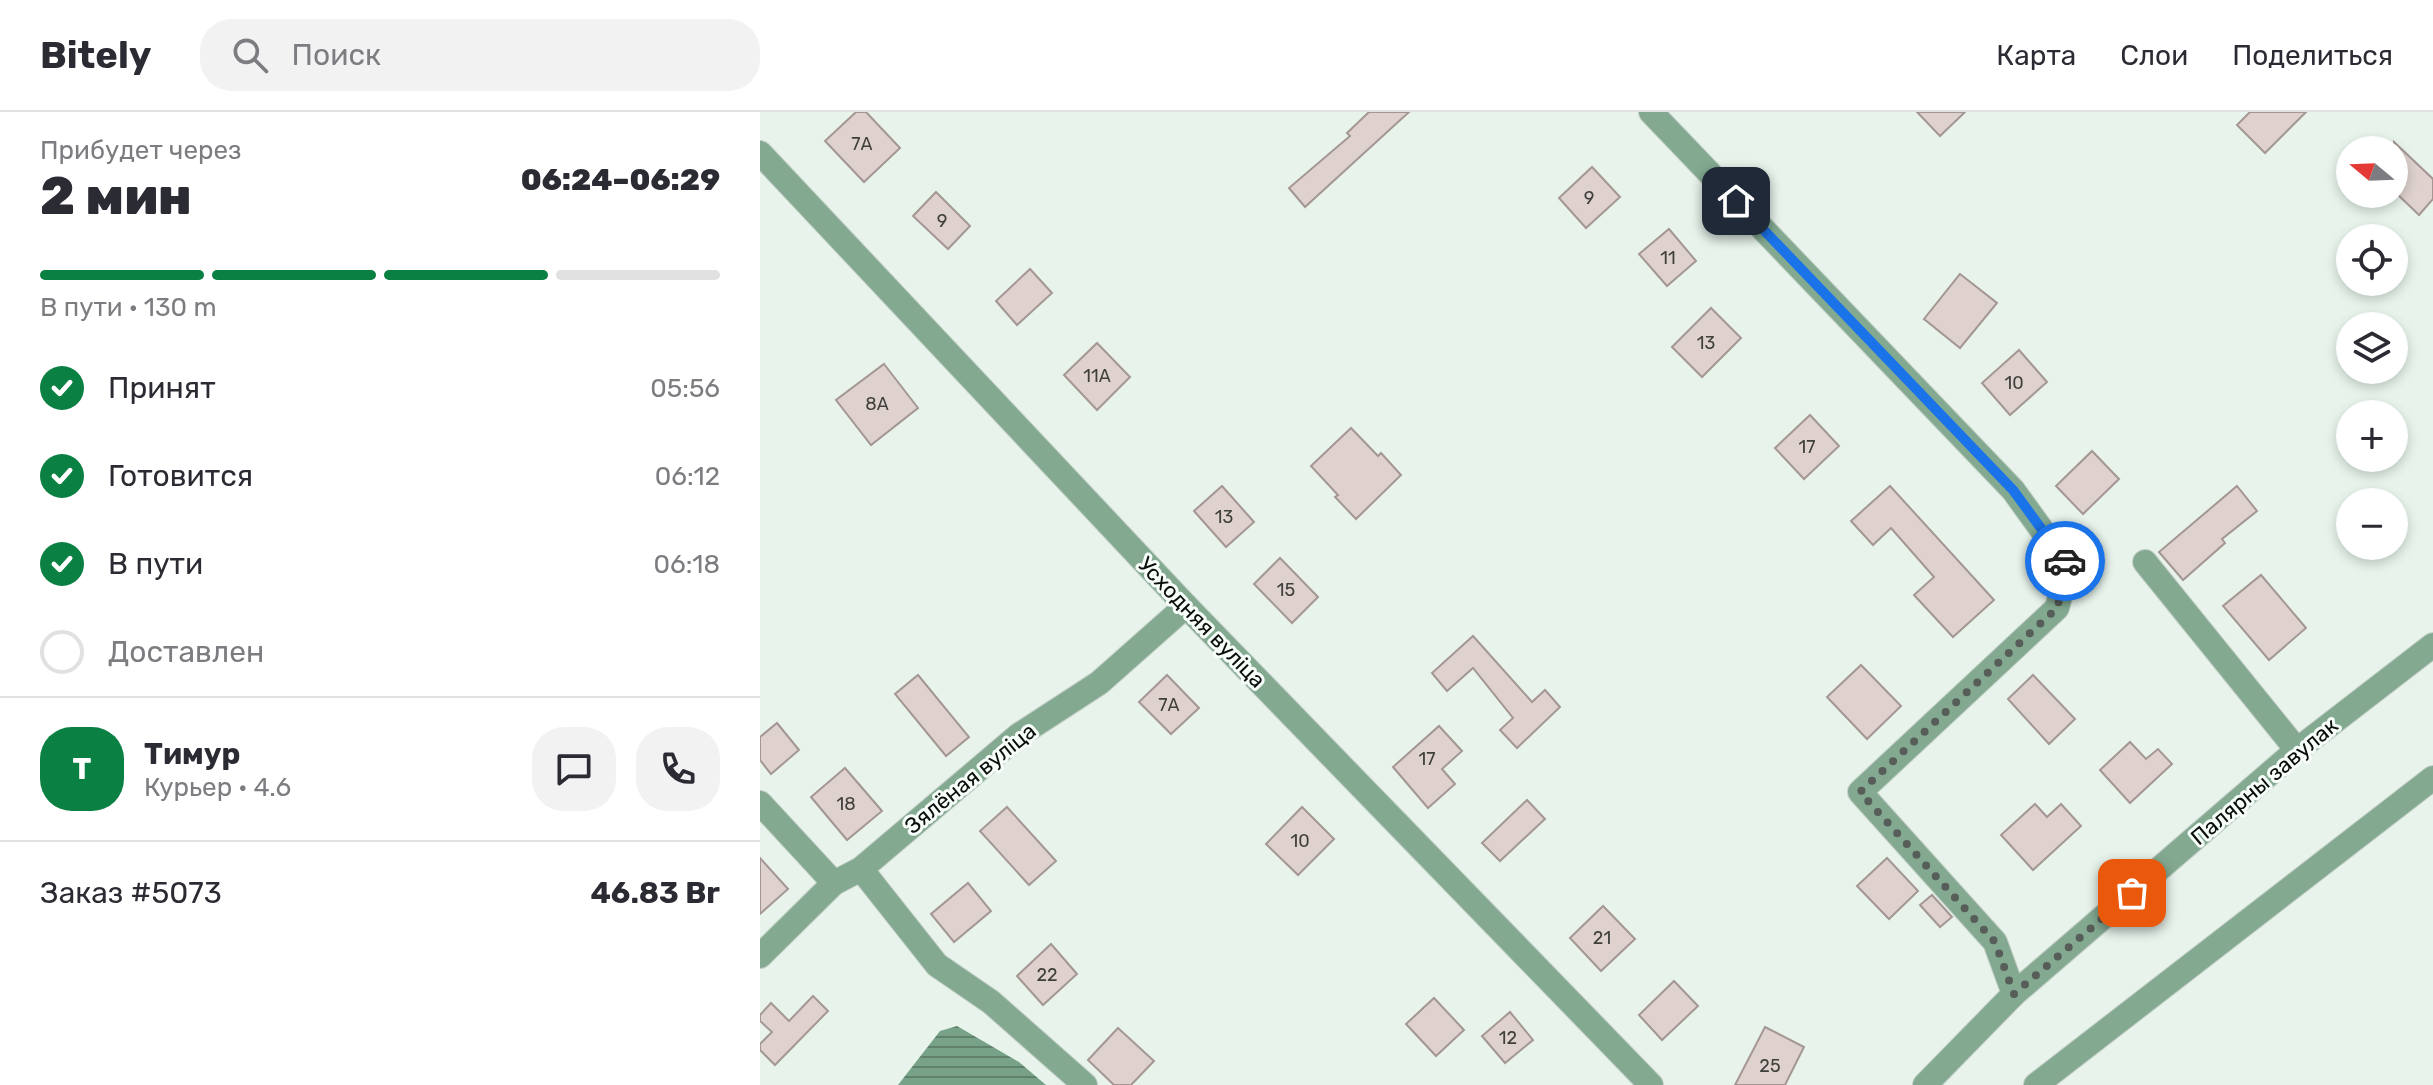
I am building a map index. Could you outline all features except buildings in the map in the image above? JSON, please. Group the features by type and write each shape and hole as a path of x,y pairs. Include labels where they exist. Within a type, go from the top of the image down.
{"street":[{"path":"1651,112 2013,490 2068,566 2057,608 1860,792 1995,942 2014,994"},
{"name":"Усходняя вуліца","path":"760,153 1186,606 1651,1085"},
{"path":"2145,562 2297,750"},
{"name":"Зялёная вуліца","path":"760,956 834,883 861,869 1019,735 1099,683 1186,606"},
{"name":"Палярны завулак","path":"1925,1085 2014,994 2297,750 2433,645"},
{"path":"2036,1085 2433,778"},
{"path":"760,803 834,883"},
{"path":"861,869 937,965 991,1002 1085,1085"}],"shaded area":[{"path":"957,1026 1019,1062 1046,1085 898,1085 940,1031"}],"way so far":[{"path":"2065,561 2068,566 2057,608 1860,792 1995,942 2014,994 2132,893"}],"route":[{"path":"1736,201 2013,490 2065,561"}]}
